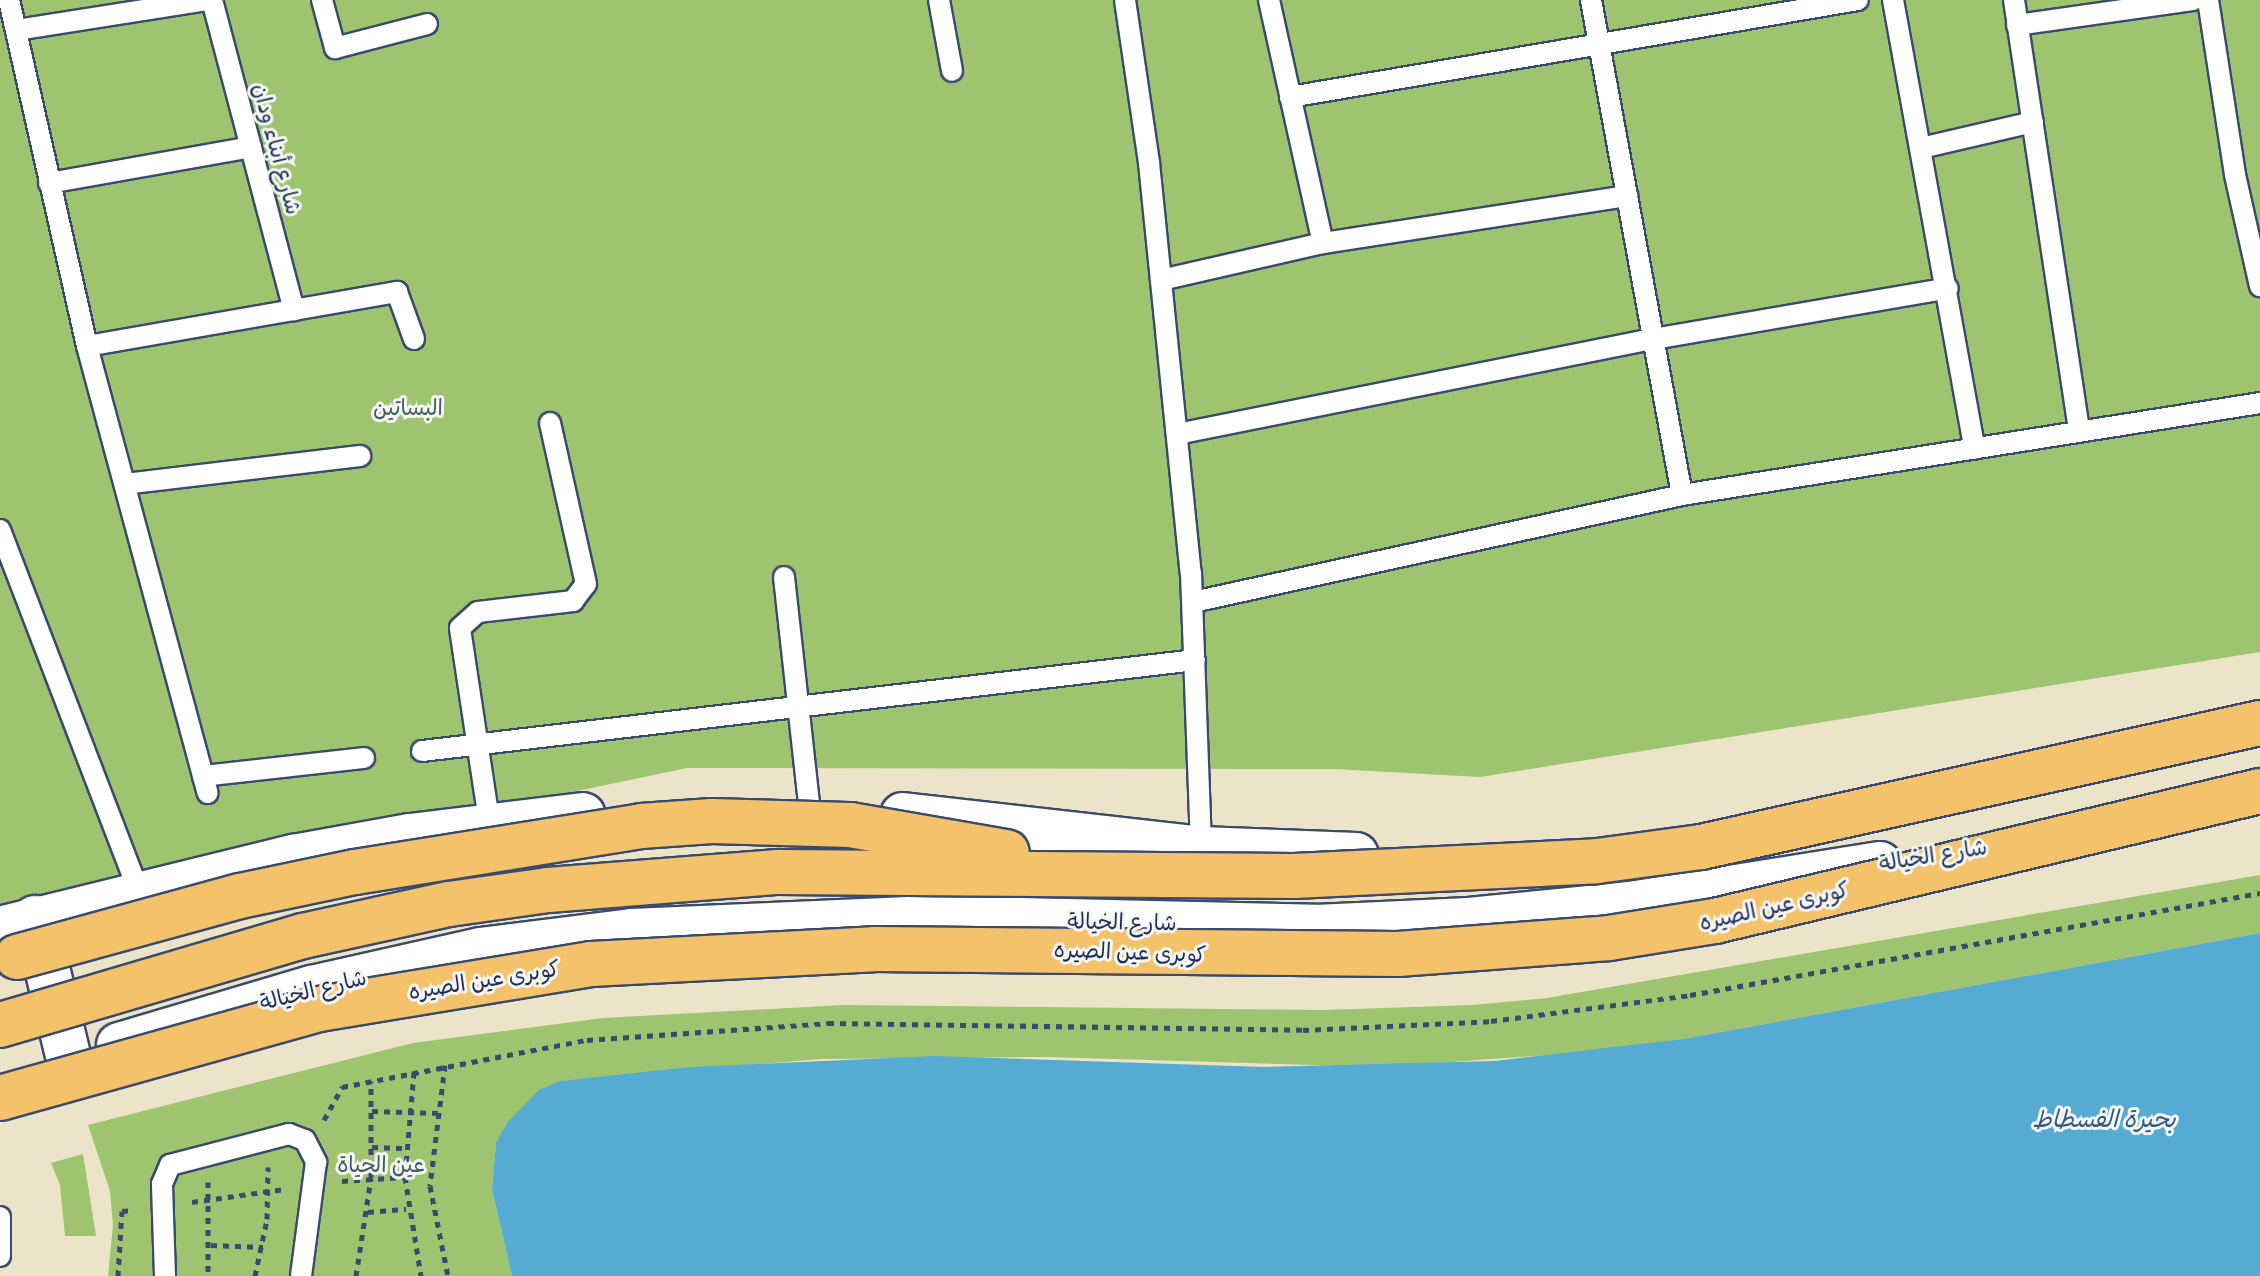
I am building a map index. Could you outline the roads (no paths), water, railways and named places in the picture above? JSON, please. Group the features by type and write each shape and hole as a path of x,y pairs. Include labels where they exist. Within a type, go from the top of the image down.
{"highway":[{"path":"0,1025 303,936 449,904 548,890 778,872 1395,874 1686,849 2260,723"},
{"name":"كوبرى عين الصيره","path":"0,1098 319,1009 591,964 874,949 1398,954 1609,938 1715,921 2260,794"},
{"path":"17,934 641,826 712,821 850,825 985,847 1086,874"}],"street":[{"path":"70,1064 17,934 139,893 294,857 490,827 605,812 809,805 1201,849 1327,856 1471,854 1619,842 2260,731"},
{"name":"شارع الخيالة","path":"0,1098 70,1064 194,1020 312,988 480,950 632,931 916,919 1315,927 1469,920 1646,901 2260,794"}],"lane":[{"path":"9,0 87,346 206,785 364,758"},
{"path":"16,30 210,0"},
{"name":"شارع أبناء ودان","path":"210,0 294,310"},
{"path":"322,0 335,48 427,24"},
{"path":"939,0 952,71"},
{"path":"1125,0 1161,280 1193,602 1201,849"},
{"path":"1269,0 1323,243"},
{"path":"1591,0 1682,495"},
{"path":"1290,97 1858,0"},
{"path":"1893,0 1975,449"},
{"path":"2014,0 2079,431"},
{"path":"2017,25 2193,0"},
{"path":"2208,0 2232,160 2260,286"},
{"path":"1921,148 2033,122"},
{"path":"49,183 251,147"},
{"path":"1161,280 1323,243 1627,196"},
{"path":"1177,434 1654,339 1948,288"},
{"path":"87,346 397,292 414,339"},
{"path":"1193,602 1682,495 2260,403"},
{"path":"490,827 460,636 464,621 478,612 573,601 586,584 550,423"},
{"path":"125,484 360,456"},
{"path":"0,530 139,893"},
{"path":"784,577 809,805"},
{"path":"422,751 1195,660"},
{"path":"165,1276 162,1184 170,1165 204,1153 289,1134 311,1146 315,1184 301,1276"},
{"path":"0,1217 0,1256"}],"water":[{"name":"بحيرة الفسطاط","path":"2260,933 2260,1276 512,1276 492,1189 496,1143 507,1123 539,1090 560,1081 690,1067 934,1056 1265,1067 1494,1061 1683,1039"}],"park label":[{"name":"البساتين","path":"408,408"},
{"name":"عين الحياة","path":"381,1165"}]}
